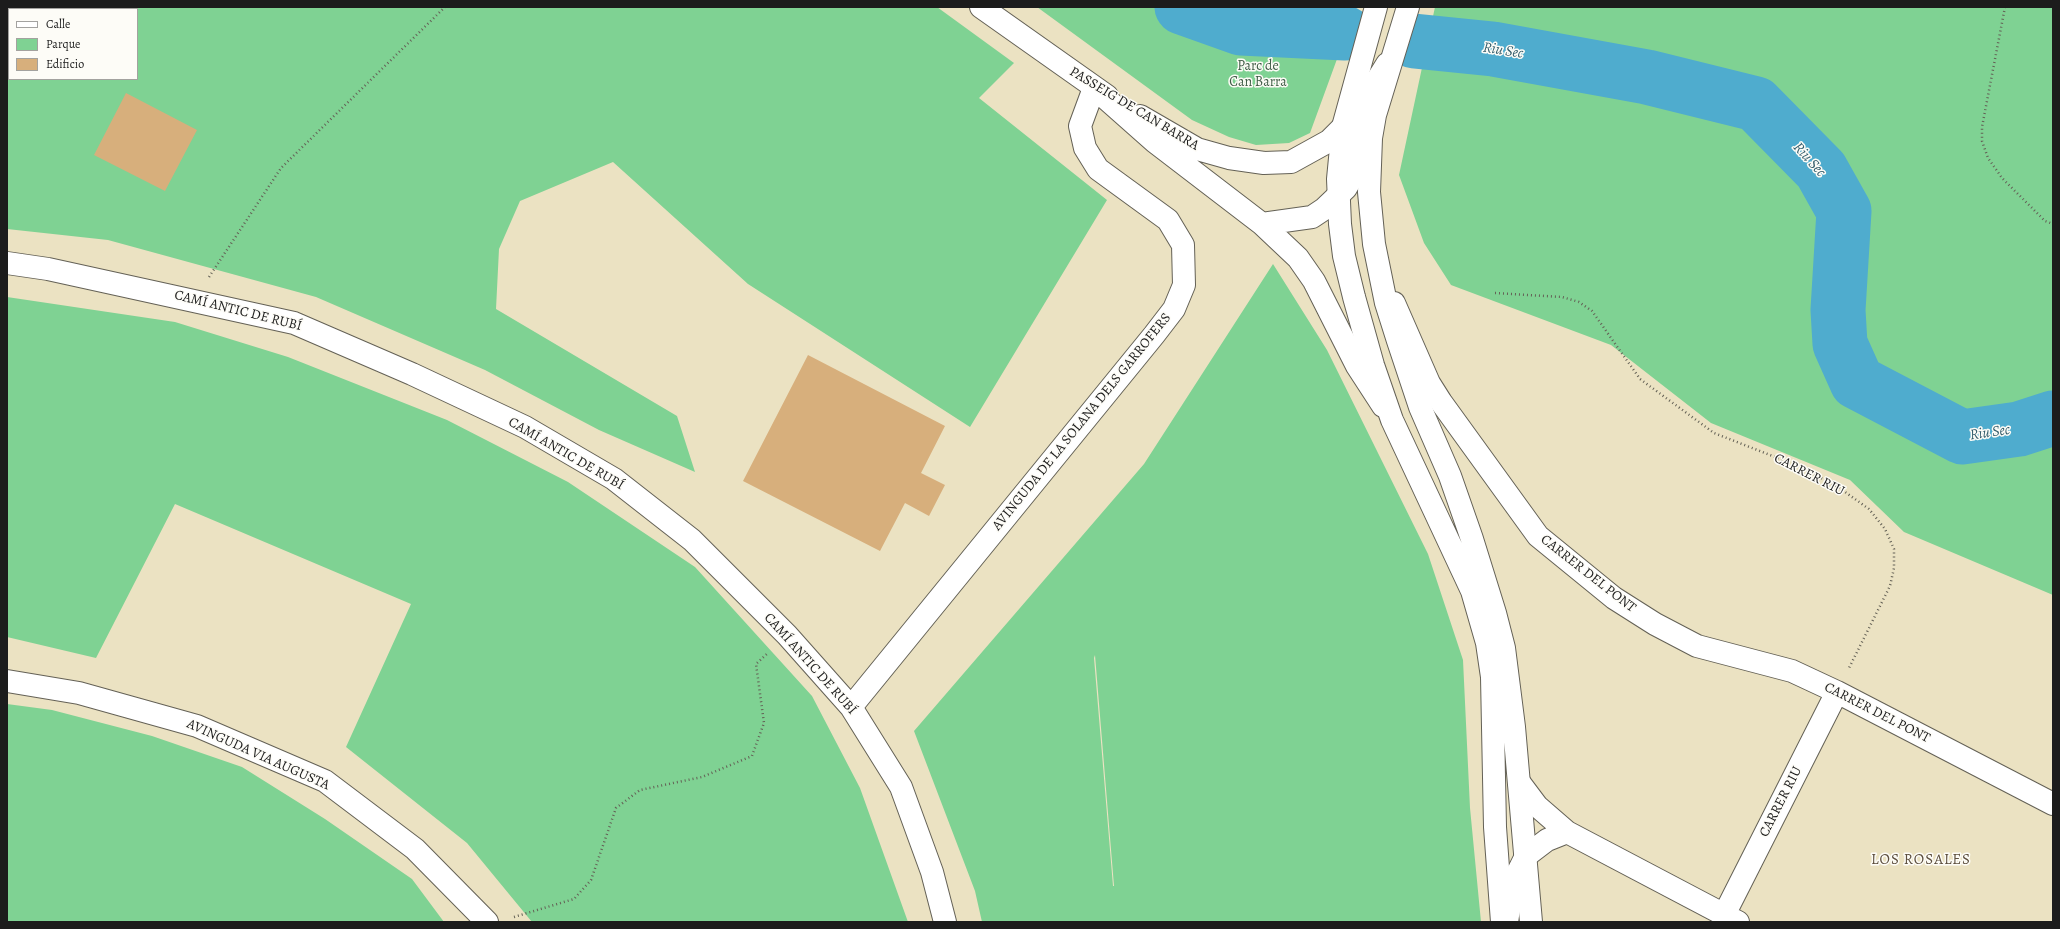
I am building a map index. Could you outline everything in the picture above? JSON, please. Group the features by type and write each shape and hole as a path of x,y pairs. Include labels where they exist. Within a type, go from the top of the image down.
{"street":[{"name":"PASSEIG DE CAN BARRA","path":"981,7 1094,88 1197,149 1229,158 1264,163 1291,162 1329,141 1343,127"},
{"path":"1376,7 1343,127 1338,194 1344,256 1373,365 1392,420 1472,591 1487,643 1492,678 1495,827 1502,922"},
{"path":"1408,7 1375,115 1371,138 1369,192 1378,267 1386,303 1420,407 1450,476 1495,614 1510,683 1531,922"},
{"path":"1262,224 1312,216 1324,209 1346,188 1353,176 1355,132 1367,96 1392,56"},
{"path":"1094,88 1155,142 1262,224 1298,258 1314,281 1357,366 1392,420"},
{"name":"AVINGUDA DE LA SOLANA DELS GARROFERS","path":"851,707 1154,335 1174,309 1184,285 1183,245 1168,220 1098,169 1085,148 1080,126 1094,88"},
{"name":"CAMÍ ANTIC DE RUBÍ","path":"7,263 48,269 294,322 412,374 525,427 614,479 692,540 787,635 851,707 901,787 932,872 945,922"},
{"name":"CARRER DEL PONT","path":"1378,267 1429,383 1441,402 1538,536 1614,598 1655,624 1697,646 1792,671 1837,692 2053,804"},
{"name":"AVINGUDA VIA AUGUSTA","path":"7,682 79,693 197,726 324,781 415,849 497,921"},
{"name":"CARRER RIU","path":"1731,918 1837,692"},
{"path":"1519,782 1537,806 1567,832 1731,918"},
{"path":"1506,922 1513,882 1526,856 1547,840 1567,832"}],"path":[{"path":"194,300 281,168 445,7"},
{"path":"2005,7 1982,127 1982,141 1988,158 2002,178 2046,221 2053,224"},
{"name":"CARRER RIU","path":"1495,293 1562,297 1579,302 1592,311 1640,379 1714,433 1798,466 1838,487 1869,510 1885,529 1894,549 1894,568 1890,586 1837,692"},
{"path":"497,921 574,899 591,880 616,808 640,790 702,777 752,756 764,723 756,664 787,635"}],"green space":[{"path":"7,7 937,7 1014,63 979,98 1107,200 970,427 748,284 613,162 520,201 499,249 496,309 677,416 695,472 599,430 485,370 316,297 108,240 7,229"},
{"name":"Parc de Can Barra","path":"1037,7 1356,7 1310,133 1289,143 1256,145 1229,137 1192,120"},
{"path":"1435,7 2053,7 2053,595 1904,532 1850,480 1711,423 1611,345 1451,285 1424,243 1399,175"},
{"path":"1273,264 1327,350 1428,554 1463,660 1470,808 1481,922 982,922 975,891 914,731 1144,464","holes":["1095,655 1114,886 1094,658"]},
{"path":"7,297 175,322 288,357 447,420 568,482 695,567 812,696 860,788 908,922 532,922 467,843 346,747 411,604 175,504 96,658 7,637"},
{"path":"7,704 52,710 152,736 242,767 325,819 412,879 444,922 7,922"}],"building":[{"path":"126,93 197,130 165,191 94,155"},
{"path":"808,355 945,426 921,473 945,485 929,516 905,503 880,551 743,481"}],"waterway":[{"name":"Riu Sec","path":"1182,7 1241,28 1345,33"},
{"name":"Riu Sec","path":"1414,41 1493,49 1647,77 1756,104 1821,170 1844,211 1838,310 1840,344 1857,382 1962,437 2019,429 2053,418"}],"district":[{"name":"LOS ROSALES","path":"1921,860"}]}
